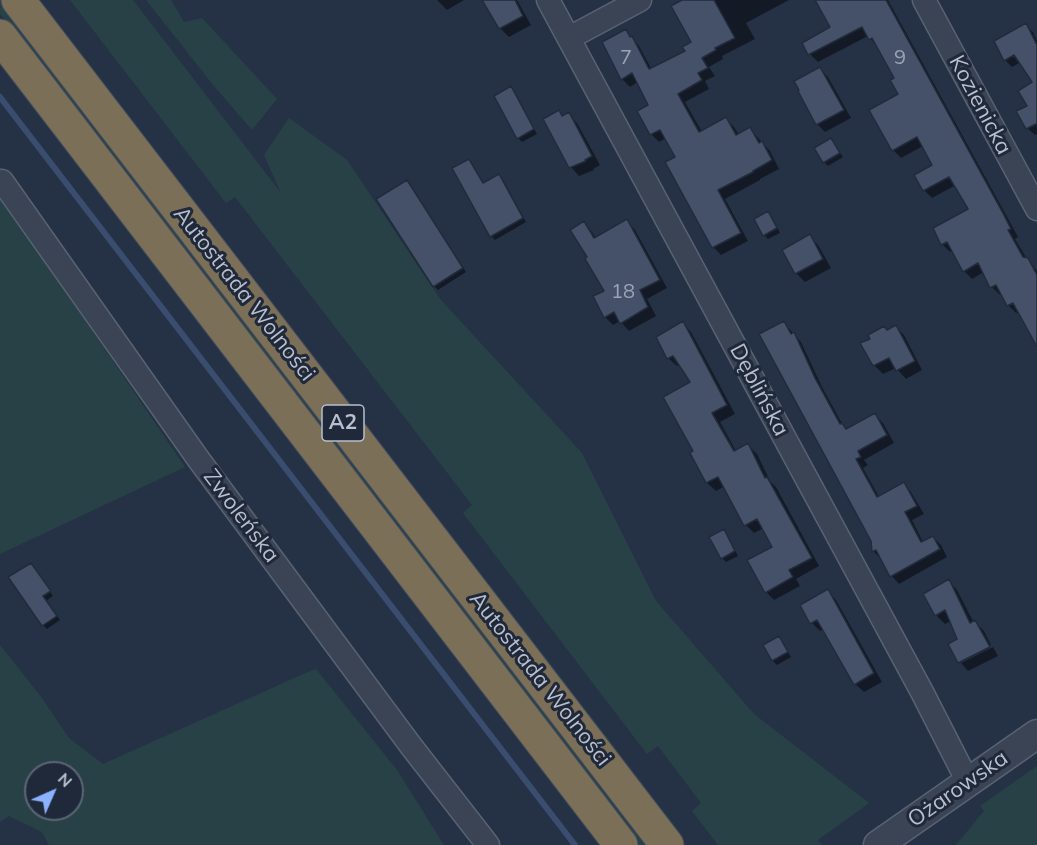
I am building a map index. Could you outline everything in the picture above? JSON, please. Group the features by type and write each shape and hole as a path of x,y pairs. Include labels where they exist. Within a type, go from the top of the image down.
{"highway":[{"name":"Autostrada Wolności","path":"18,0 667,845"},
{"name":"Autostrada Wolności","path":"0,36 621,845"}],"street":[{"name":"Dęblińska","path":"548,0 916,681 968,782"},
{"path":"569,38 640,0"},
{"name":"Kozienicka","path":"924,0 1029,178 1037,209"},
{"name":"Zwoleńska","path":"2,181 199,460 411,746 488,845"},
{"name":"Ożarowska","path":"878,845 1037,734"}],"green space":[{"path":"0,0 650,845 638,845 0,14"},
{"path":"70,0 133,0 281,193 264,155 289,118 347,160 441,300 582,453 656,601 754,714 869,803 818,840 822,845 718,845 692,811 701,803 658,746 647,754 463,513 472,505 235,197 226,203"},
{"path":"146,0 171,0 184,22 202,18 277,99 252,130 214,86"},
{"path":"0,195 185,467 0,554"},
{"path":"0,645 42,698 69,738 103,764 316,669 397,770 444,845 49,845 42,832 9,816 0,822"},
{"path":"1037,766 1037,845 956,845 984,811 980,806"}],"building":[{"path":"482,0 515,0 523,16 499,29"},
{"path":"682,0 714,0 735,38 715,48 716,50 702,58 708,68 698,73 702,80 678,94 699,132 726,117 736,135 750,127 759,143 762,141 772,160 718,190 741,233 712,248 665,162 675,157 660,130 650,135 637,111 648,105 632,73 621,80 602,42 626,29 649,69 685,51 682,47 691,42 671,6"},
{"path":"815,0 886,0 1004,215 1011,229 1008,230 1023,257 1028,258 1037,275 1037,347 1013,303 1007,306 996,285 990,288 978,263 963,272 947,242 941,245 933,228 968,209 949,177 923,191 914,175 932,165 917,137 892,151 869,110 898,94 890,80 894,78 872,38 869,40 862,27 808,55 802,43 830,27"},
{"path":"1026,23 1037,45 1037,125 1026,129 1016,111 1027,106 1018,91 1032,82 1014,55 1004,61 994,41"},
{"path":"820,67 844,110 816,125 794,81"},
{"path":"511,86 534,129 517,139 494,96"},
{"path":"559,110 562,116 569,112 592,156 569,168 543,119"},
{"path":"831,138 840,153 823,163 814,148"},
{"path":"469,159 483,183 499,174 523,218 490,237 452,168"},
{"path":"407,180 463,268 433,287 376,199"},
{"path":"768,211 777,228 763,236 754,219"},
{"path":"627,219 660,280 640,290 648,307 620,324 614,312 604,318 593,296 604,291 570,230 584,221 594,238"},
{"path":"810,234 823,259 795,274 782,250"},
{"path":"683,321 727,405 712,413 734,451 748,443 765,478 767,477 812,558 789,570 793,577 765,593 747,560 772,547 757,519 744,526 718,477 706,483 690,453 693,451 663,397 690,382 673,356 667,359 656,337"},
{"path":"784,321 791,334 794,332 840,424 842,423 846,429 875,413 887,435 858,451 861,457 856,459 877,497 904,482 917,506 905,512 921,542 933,536 940,549 890,577 876,550 872,552 871,541 759,334"},
{"path":"896,325 915,361 896,371 889,358 873,366 860,343 870,339 868,335 884,326 887,330"},
{"path":"724,529 735,551 721,559 709,537"},
{"path":"31,563 51,591 43,596 57,616 42,626 8,577"},
{"path":"949,579 970,623 975,620 990,647 958,663 948,644 957,639 945,610 935,616 923,594"},
{"path":"828,589 874,673 854,685 817,620 810,624 800,605"},
{"path":"779,636 788,652 772,661 763,645"}],"waterway":[{"path":"0,97 575,845"}]}
